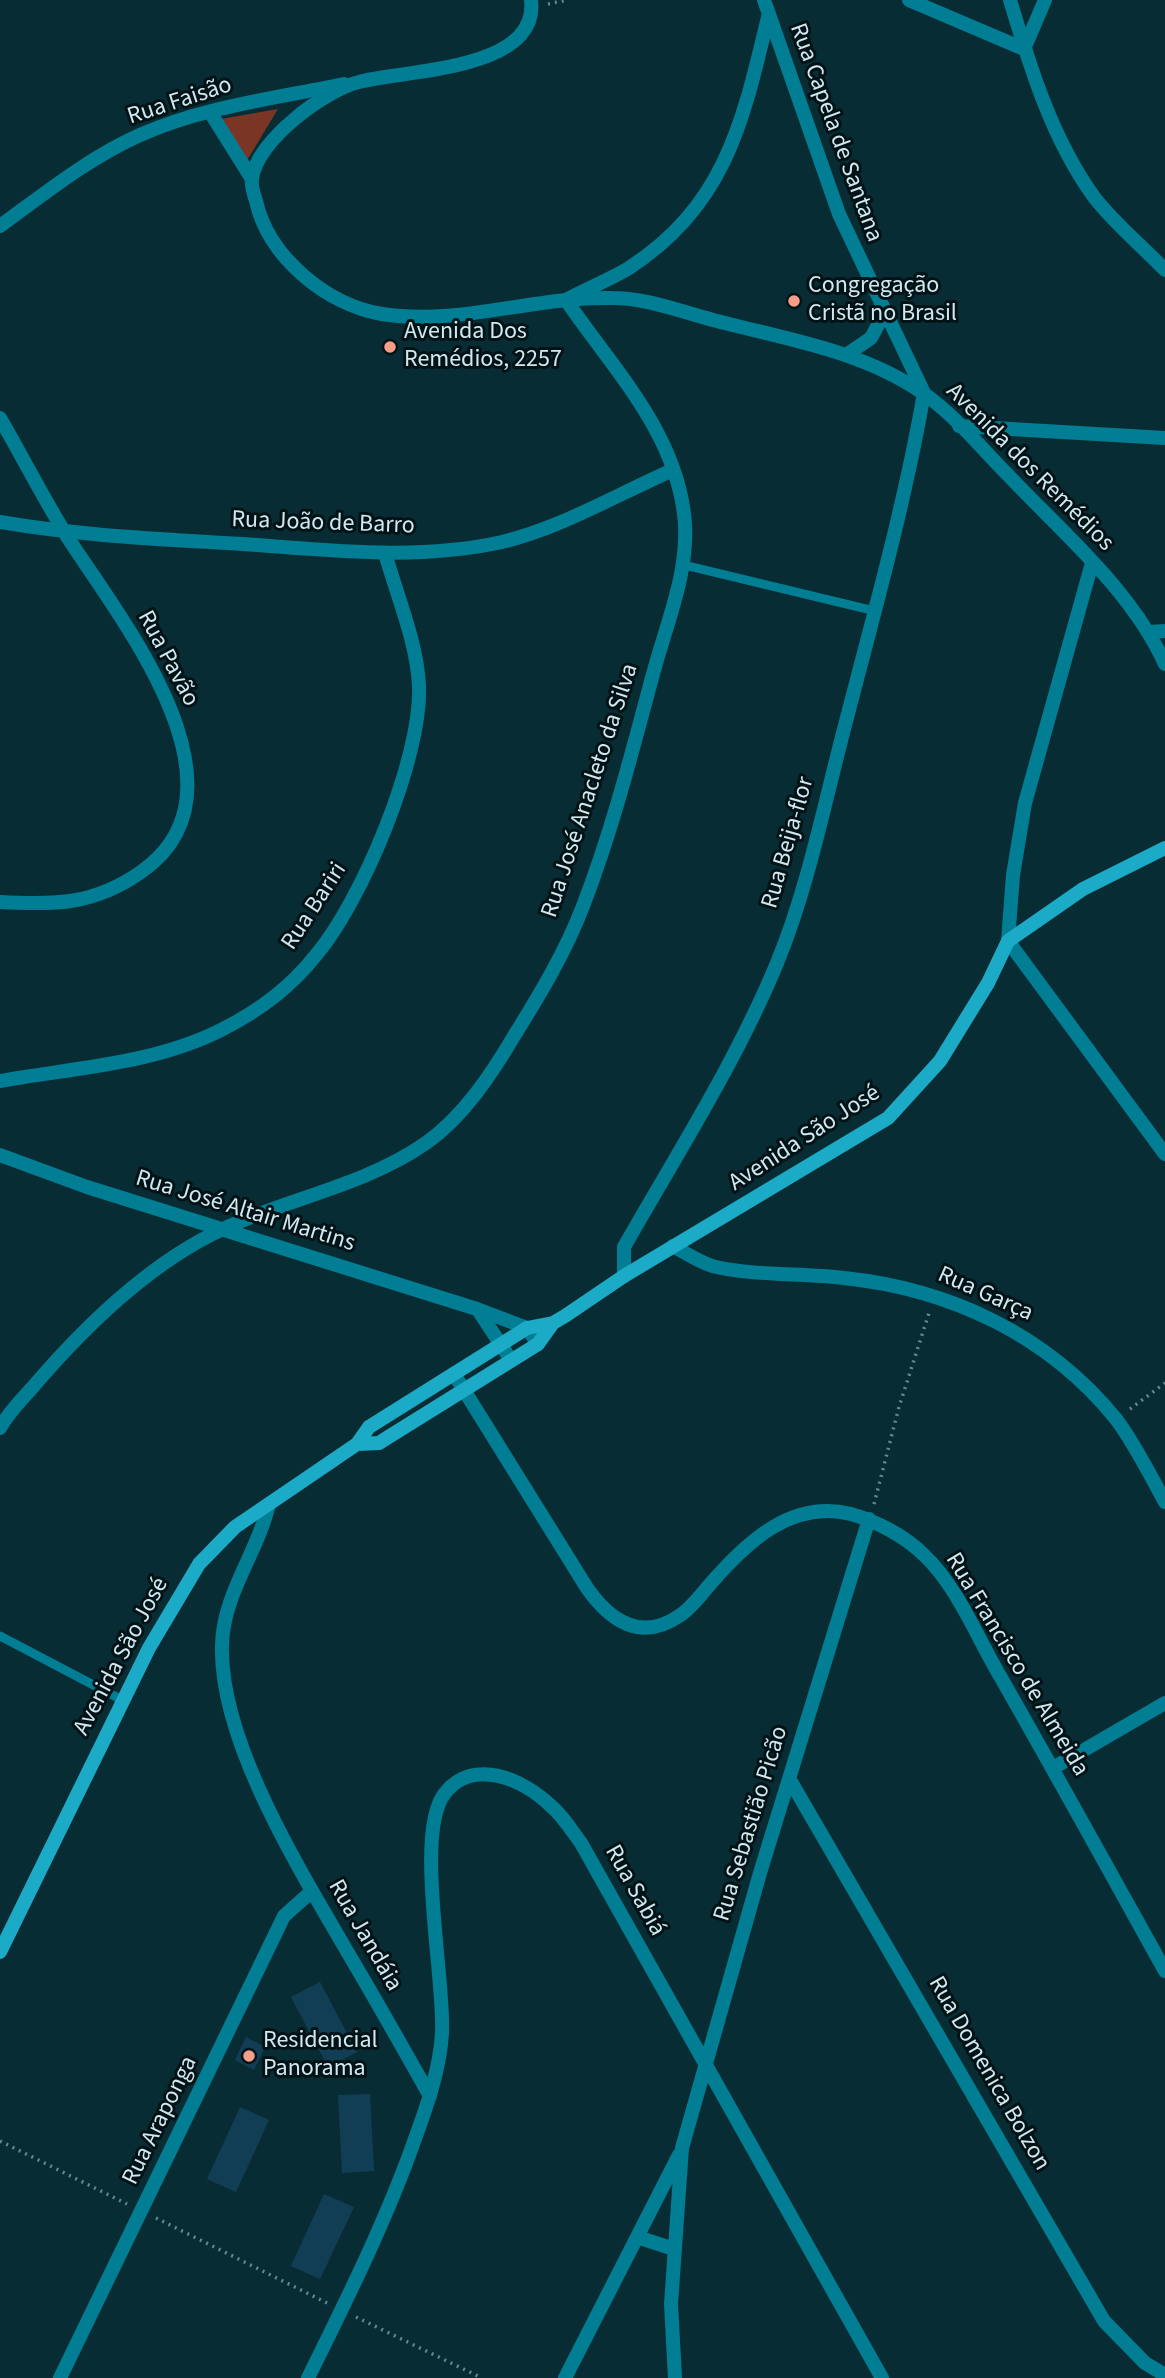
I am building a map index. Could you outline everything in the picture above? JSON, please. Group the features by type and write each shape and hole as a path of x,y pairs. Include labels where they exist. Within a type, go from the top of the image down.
{"main road":[{"name":"Avenida São José","path":"357,1444 379,1443 538,1344 553,1323 624,1276 888,1118 940,1061 988,983 1008,941 1083,889 1165,848"},
{"name":"Avenida São José","path":"1,1949 122,1700 176,1598 199,1564 235,1527 357,1444 369,1427 527,1328 553,1323"}],"street":[{"path":"252,179 262,155 275,137 292,121 355,82 434,70 504,50 527,25 531,0"},
{"name":"Rua Capela de Santana","path":"764,0 839,214 924,393"},
{"path":"909,0 1024,48"},
{"path":"1010,0 1024,48 1065,147 1095,197 1165,271"},
{"path":"1024,48 1045,0"},
{"path":"566,300 627,269 665,242 714,185 729,153 746,102 768,17"},
{"name":"Rua Faisão","path":"0,226 96,160 139,135 210,112 355,82"},
{"name":"Avenida dos Remédios","path":"210,112 252,179 265,231 280,252 307,278 358,307 379,314 410,316 467,313 566,300 645,300 846,355 866,362 924,393 960,426 1158,631 1165,664"},
{"name":"Rua José Anacleto da Silva","path":"1,1423 71,1342 161,1266 221,1229 392,1164 429,1142 459,1113 494,1070 525,1018 582,908 631,755 684,565 685,522 673,470 655,426 627,381 566,300"},
{"path":"846,355 871,338 885,312"},
{"name":"Rua Beija-flor","path":"624,1276 624,1247 735,1050 778,962 804,884 875,611 909,475 924,393"},
{"name":"Rua Pavão","path":"0,418 66,534 165,694 184,758 186,808 182,827 169,848 150,866 104,893 70,903 0,902"},
{"path":"960,426 1165,438"},
{"name":"Rua João de Barro","path":"0,522 66,534 384,553 503,542 544,528 673,470"},
{"name":"Rua Bariri","path":"0,1080 142,1058 197,1040 269,1002 317,955 359,886 394,807 417,720 419,684 416,661 384,553"},
{"path":"1092,563 1025,803 1013,875 1008,941 1165,1154"},
{"name":"Rua José Altair Martins","path":"0,1154 87,1187 478,1309 527,1328"},
{"name":"Rua Garça","path":"673,1246 714,1267 885,1282 936,1294 986,1316 1032,1341 1069,1371 1116,1420 1165,1502"},
{"path":"478,1309 511,1360"},
{"path":"527,1328 538,1344"},
{"name":"Rua Francisco de Almeida","path":"454,1374 601,1608 618,1621 632,1627 647,1629 664,1625 682,1615 733,1558 766,1530 808,1512 828,1511 869,1519 925,1556 950,1590 1053,1768 1165,1971"},
{"name":"Rua Jandáia","path":"269,1504 263,1530 230,1601 224,1621 224,1674 230,1707 252,1768 312,1891 430,2096"},
{"name":"Rua Sebastião Picão","path":"675,2378 671,2304 682,2148 869,1519"},
{"path":"1053,1768 1165,1703"},
{"name":"Rua Sabiá","path":"430,2096 442,2037 443,2012 431,1866 432,1825 438,1803 444,1793 462,1778 481,1772 510,1780 537,1794 553,1807 581,1843 882,2378"},
{"name":"Rua Domenica Bolzon","path":"790,1780 1104,2320 1145,2363 1165,2375"},
{"name":"Rua Araponga","path":"60,2378 143,2212 284,1916 312,1891"},
{"path":"308,2378 386,2213 430,2096"},
{"path":"565,2378 682,2148"},
{"path":"637,2237 674,2249"}],"lane":[{"path":"684,565 875,611"},
{"path":"0,1636 122,1700"}],"path":[{"path":"869,1519 899,1407 936,1294"},
{"path":"1116,1420 1165,1384"},
{"path":"0,2141 482,2378"}],"shaded area":[{"path":"278,109 246,162 221,119"}],"building":[{"path":"320,1982 357,2052 328,2067 291,1997"},
{"name":"Residencial Panorama","path":"246,2037 265,2047 254,2070 235,2060"},
{"path":"370,2094 374,2171 342,2173 338,2095"},
{"path":"240,2107 269,2120 236,2192 207,2179"},
{"path":"324,2194 354,2207 320,2279 291,2266"}],"place":[{"name":"Congregação Cristã no Brasil","path":"794,301"},
{"name":"Avenida Dos Remédios, 2257","path":"390,347"},
{"name":"Residencial Panorama","path":"249,2056"}]}
